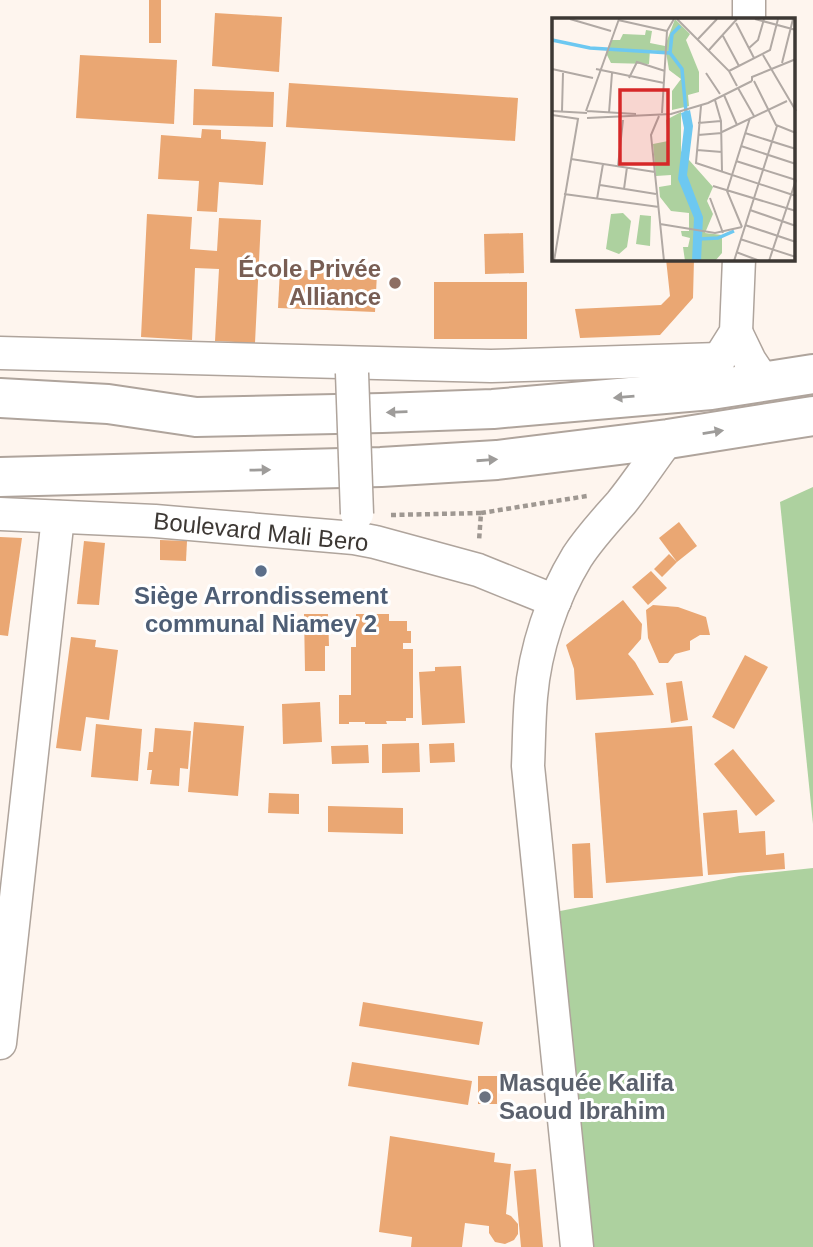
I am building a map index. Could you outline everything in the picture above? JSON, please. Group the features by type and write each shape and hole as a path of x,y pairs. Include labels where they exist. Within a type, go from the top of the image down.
{"main road":[{"path":"17,416 197,417 494,409 715,374 764,382 813,374"},
{"path":"0,398 108,404 197,417"},
{"name":"Boulevard Mali Bero","path":"0,477 381,467 497,460 668,439 813,416"},
{"path":"17,456 192,471"}],"street":[{"path":"749,0 749,18"},
{"path":"0,353 715,374 736,332 739,261"},
{"path":"736,332 750,362 764,382"},
{"name":"Boulevard Mali Bero","path":"352,373 357,514"},
{"path":"577,1247 528,766 531,695 539,649 555,601 577,556 668,439"},
{"name":"Boulevard Mali Bero","path":"0,514 155,521 346,537 375,542 478,570 555,601"},
{"path":"0,1043 58,517"}],"path":[{"path":"357,514 481,513 583,496 622,501"},
{"path":"478,570 481,513"}],"green space":[{"path":"813,487 813,824 780,502"},
{"path":"813,868 813,1247 588,1247 555,912 739,876"}],"building":[{"path":"149,0 161,0 161,43 149,43"},
{"path":"215,13 282,17 279,72 212,66"},
{"path":"80,55 177,60 174,124 76,118"},
{"path":"289,83 518,98 515,141 286,127"},
{"path":"194,89 274,92 273,127 193,125"},
{"path":"202,129 221,130 221,139 266,142 263,185 219,182 217,212 197,211 199,181 158,179 161,135 201,138"},
{"path":"147,214 192,217 190,249 217,251 219,218 261,220 255,343 215,341 219,269 195,268 192,340 141,337"},
{"path":"523,233 524,273 485,274 484,234"},
{"path":"666,261 694,261 693,298 660,335 580,338 575,309 661,305 670,296"},
{"path":"280,269 377,273 375,312 278,308"},
{"path":"434,282 527,282 527,339 434,339"},
{"path":"679,522 697,546 677,562 659,538"},
{"path":"0,537 22,538 8,636 0,635"},
{"path":"160,540 187,541 186,561 160,560"},
{"path":"84,541 105,543 99,605 77,604"},
{"path":"669,554 677,562 662,577 654,569"},
{"path":"651,571 667,588 648,605 632,587"},
{"path":"623,600 642,624 641,639 628,654 654,695 576,700 574,669 566,645"},
{"path":"653,605 678,607 706,617 710,635 700,635 690,641 690,650 675,654 668,663 659,663 648,638 646,610"},
{"path":"304,614 328,614 329,646 325,646 325,671 305,671"},
{"path":"356,614 389,614 389,621 407,621 407,631 411,631 411,643 403,643 403,649 413,649 413,718 406,718 406,721 386,721 387,724 339,724 339,695 351,695 351,647 356,647"},
{"path":"71,637 96,640 95,647 118,650 109,720 86,717 81,751 56,748"},
{"path":"745,655 768,667 734,729 712,717"},
{"path":"461,666 465,723 422,725 419,672 435,671 435,667"},
{"path":"682,681 688,720 671,723 666,683"},
{"path":"320,702 322,742 283,744 282,704"},
{"path":"194,722 244,726 238,796 188,792"},
{"path":"96,724 142,729 138,781 91,777"},
{"path":"692,726 703,876 606,883 595,733"},
{"path":"155,728 191,731 188,769 180,768 179,786 150,784 152,770 147,770 149,752 153,752"},
{"path":"419,743 420,772 382,773 382,744"},
{"path":"454,743 455,762 430,763 429,744"},
{"path":"368,745 369,763 332,764 331,746"},
{"path":"733,749 775,801 756,816 714,764"},
{"path":"269,793 299,794 299,814 268,813"},
{"path":"328,806 403,808 403,834 328,832"},
{"path":"737,810 739,833 765,831 766,855 784,853 785,869 708,875 703,813"},
{"path":"590,843 593,898 574,898 572,844"},
{"path":"363,1002 483,1022 479,1045 359,1026"},
{"path":"352,1062 472,1081 468,1105 348,1086"},
{"path":"478,1076 497,1076 497,1104 478,1104"},
{"path":"390,1136 495,1153 494,1162 511,1164 506,1214 518,1224 518,1234 514,1240 505,1244 495,1242 489,1233 489,1226 465,1223 462,1247 411,1247 412,1237 379,1232"},
{"path":"536,1169 543,1247 521,1247 514,1171"}],"place":[{"name":"École Privée Alliance","path":"395,283"},
{"name":"Siège Arrondissement communal Niamey 2","path":"261,571"},
{"name":"Masquée Kalifa Saoud Ibrahim","path":"485,1097"}]}
